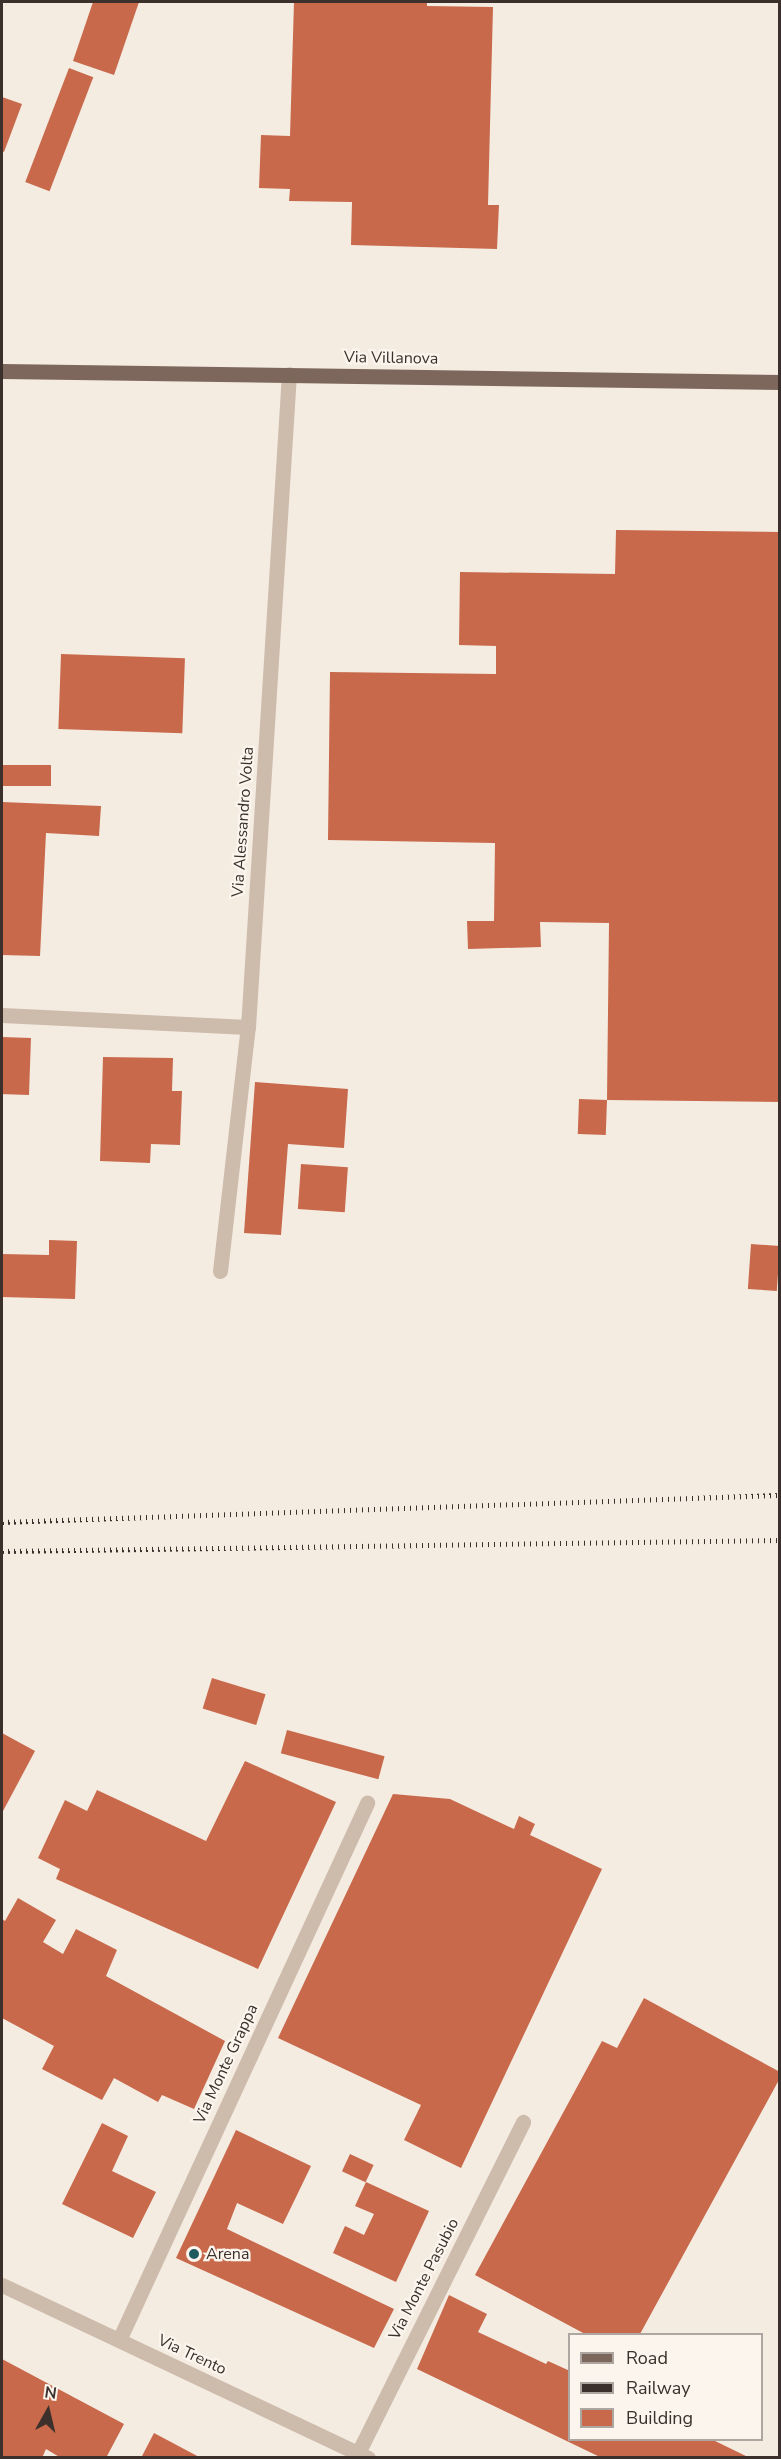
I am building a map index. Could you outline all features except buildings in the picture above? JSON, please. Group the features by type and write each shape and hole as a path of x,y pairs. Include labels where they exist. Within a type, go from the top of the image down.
{"main road":[{"name":"Via Villanova","path":"2,370 780,382"}],"street":[{"name":"Via Alessandro Volta","path":"220,1271 248,1027 289,374"},
{"path":"2,1015 248,1027"},
{"name":"Via Monte Grappa","path":"119,2340 367,1803"},
{"name":"Via Monte Pasubio","path":"363,2455 523,2122"},
{"name":"Via Trento","path":"2,2285 363,2455"}],"railway":[{"path":"2,1522 780,1495"},
{"path":"2,1551 780,1540"}],"place":[{"name":"Arena","path":"194,2254"}]}
